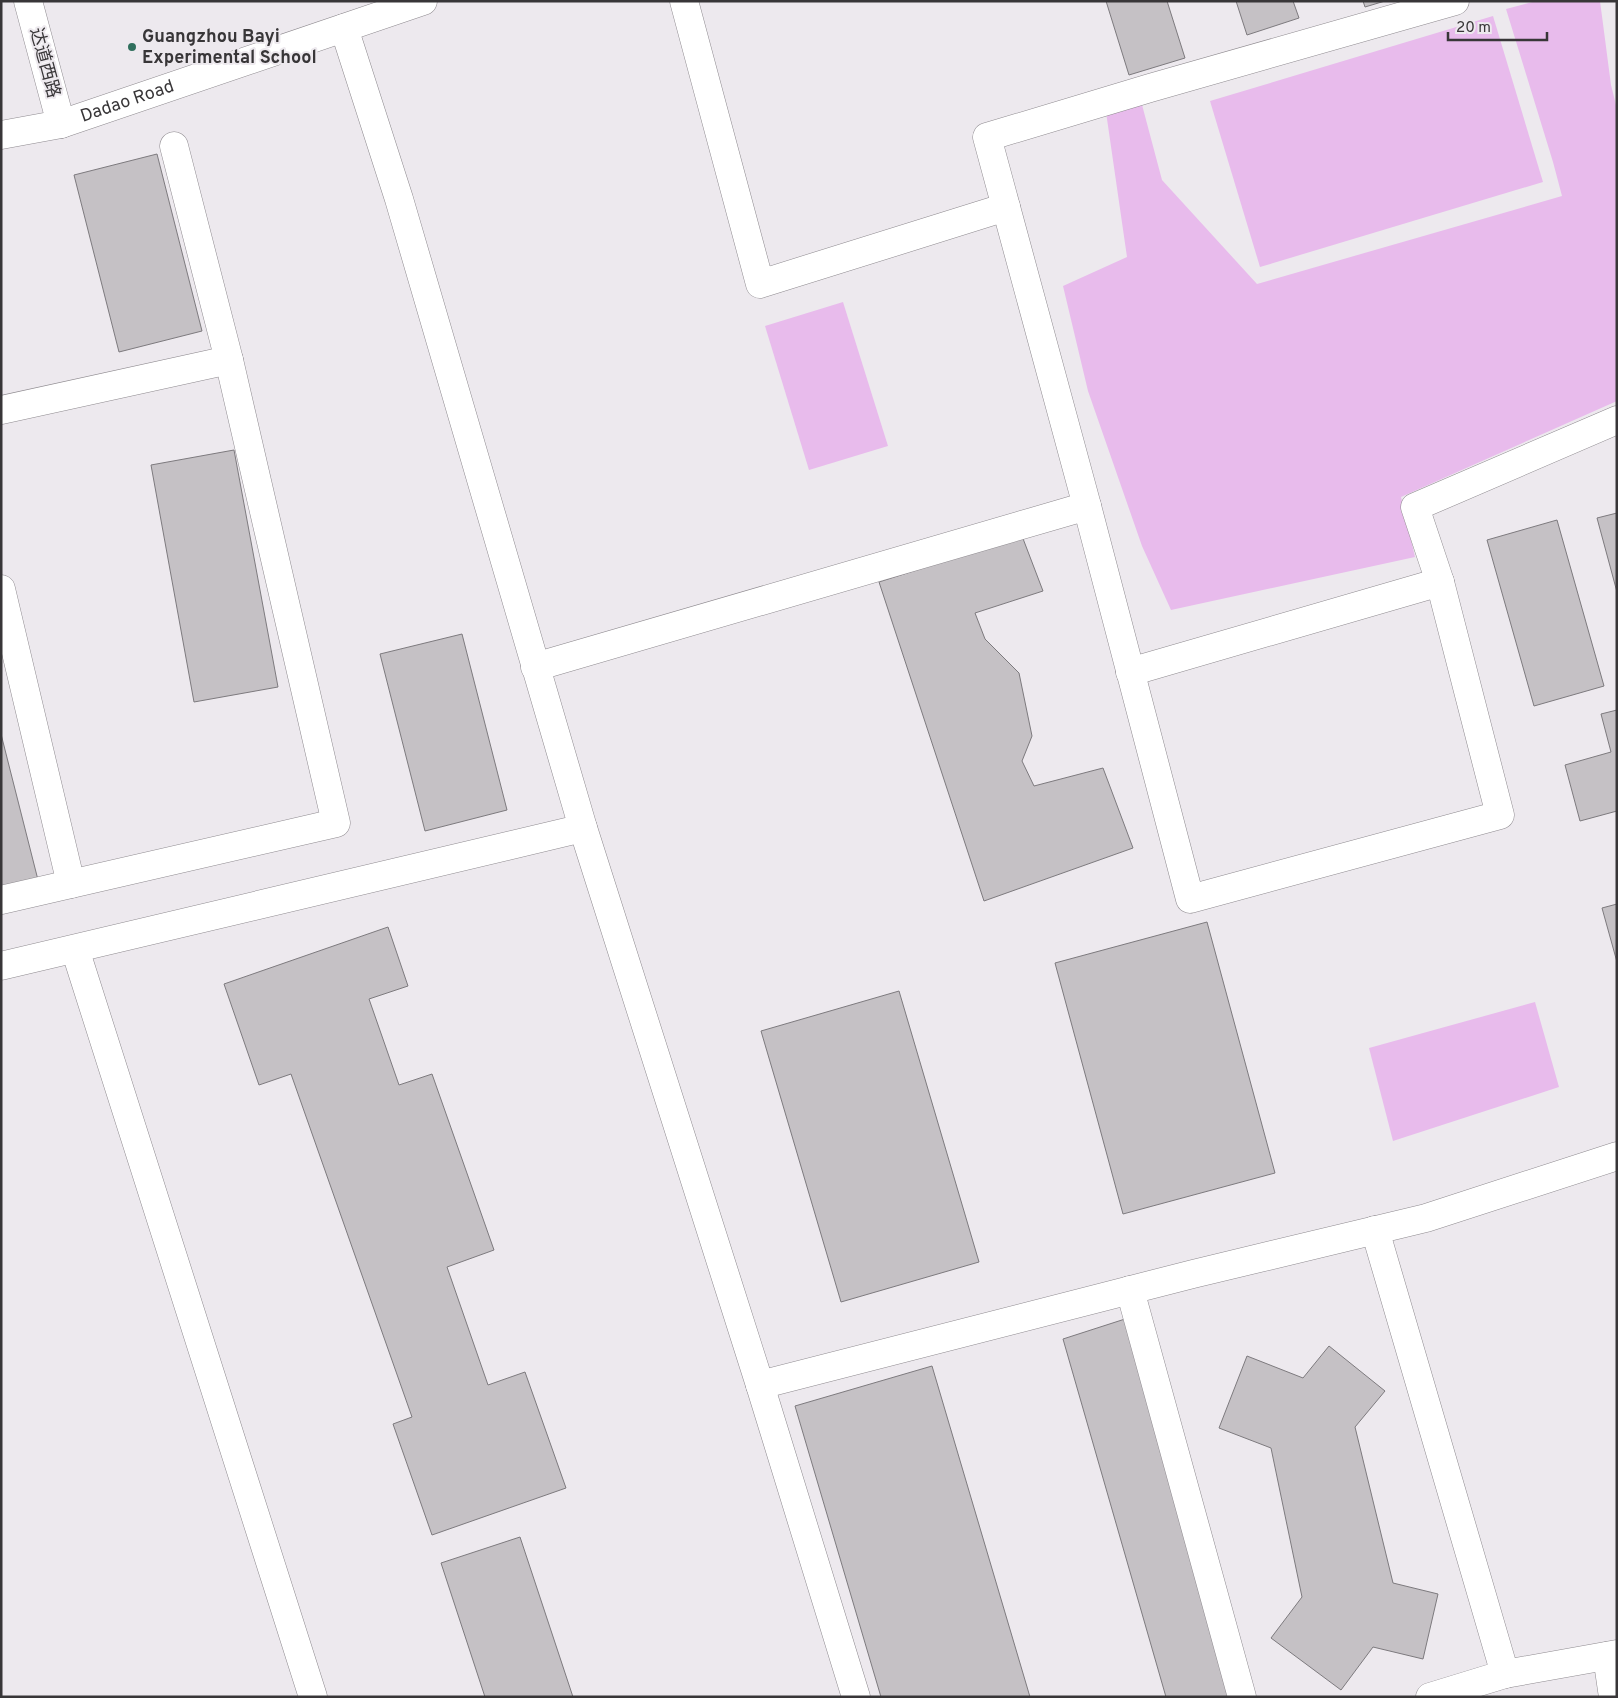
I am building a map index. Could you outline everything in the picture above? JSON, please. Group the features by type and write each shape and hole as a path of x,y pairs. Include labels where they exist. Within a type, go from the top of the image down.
{"street":[{"name":"达道西路","path":"28,1 61,124"},
{"name":"Dadao Road","path":"1,135 61,124 423,1"},
{"path":"684,1 760,284 1006,207"},
{"path":"1455,1 1150,88 987,137 1087,506 1190,899 1500,815 1440,582 1415,506 1617,420"},
{"path":"344,28 399,199 583,828 760,1385 856,1697"},
{"path":"1,900 336,823 229,360 174,146"},
{"path":"1,410 229,360"},
{"path":"536,667 1087,506"},
{"path":"1130,672 1440,582"},
{"path":"1,589 71,884"},
{"path":"1,966 583,828"},
{"path":"75,949 307,1695"},
{"path":"760,1385 1130,1290 1426,1218 1617,1156"},
{"path":"1375,1230 1505,1674"},
{"path":"1130,1290 1242,1697"},
{"path":"1430,1697 1505,1674 1612,1655 1612,1697"}],"shaded area":[{"path":"1536,1 1600,1 1611,85 1617,109 1617,401 1401,497 1415,557 1171,610 1142,546 1088,391 1063,286 1127,257 1106,112 1141,101 1162,180 1257,284 1562,196 1506,9"},
{"path":"1493,16 1543,182 1260,267 1210,101"},
{"path":"843,302 888,446 809,470 765,326"},
{"path":"1535,1002 1559,1087 1393,1141 1369,1048"}],"building":[{"path":"1106,1 1167,1 1185,58 1129,75"},
{"path":"1236,1 1293,1 1299,18 1247,35"},
{"path":"1363,1 1385,1 1365,7"},
{"path":"157,154 202,331 119,352 74,175"},
{"path":"234,450 278,687 194,702 151,465"},
{"path":"1617,513 1617,592 1597,518"},
{"path":"1557,520 1604,686 1534,706 1487,540"},
{"path":"1022,536 1043,591 975,613 985,639 1019,673 1032,736 1022,761 1034,786 1103,768 1133,848 984,901 879,582"},
{"path":"462,634 507,810 425,831 380,654"},
{"path":"1617,710 1617,811 1580,821 1565,765 1611,752 1601,714"},
{"path":"1,734 38,880 1,889"},
{"path":"1617,904 1617,962 1602,908"},
{"path":"1207,922 1275,1173 1123,1214 1055,963"},
{"path":"388,927 408,986 369,999 399,1085 432,1074 494,1250 447,1267 488,1385 525,1372 566,1488 432,1535 393,1424 412,1417 291,1074 259,1085 224,984"},
{"path":"899,991 979,1262 841,1302 761,1031"},
{"path":"1125,1319 1230,1697 1166,1697 1063,1339"},
{"path":"1329,1346 1385,1391 1355,1427 1393,1583 1438,1594 1423,1659 1373,1647 1341,1690 1271,1638 1302,1597 1271,1448 1219,1428 1247,1356 1303,1378"},
{"path":"932,1366 1030,1697 881,1697 795,1406"},
{"path":"520,1537 573,1697 485,1697 441,1563"}],"place":[{"name":"Guangzhou Bayi Experimental School","path":"132,47"}]}
